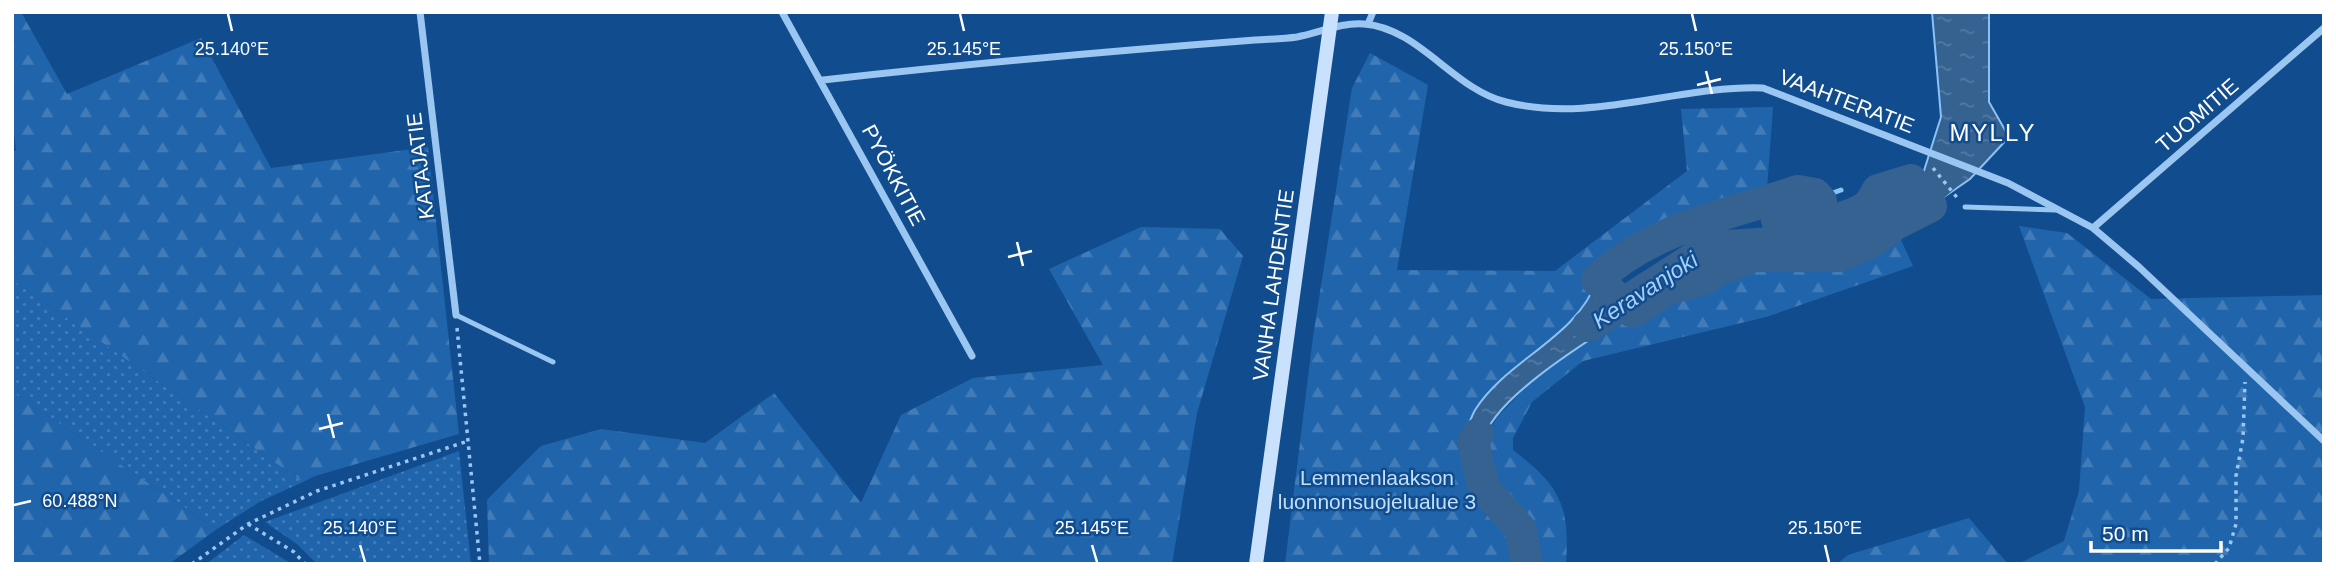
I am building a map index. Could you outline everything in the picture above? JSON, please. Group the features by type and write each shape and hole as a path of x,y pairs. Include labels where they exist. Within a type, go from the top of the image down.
{"main road":[{"name":"VANHA LAHDENTIE","path":"1256,564 1332,12"}],"street":[{"name":"KATAJATIE","path":"419,12 456,315"},
{"name":"PYÖKKITIE","path":"782,12 823,80 972,356"},
{"path":"1368,24 1373,12"},
{"name":"VAAHTERATIE","path":"823,80 949,66 1296,37 1351,24 1368,24 1404,38 1472,89 1504,102 1537,108 1592,107 1738,87 1763,88 2008,183 2093,228 2139,267 2324,441"},
{"name":"TUOMITIE","path":"2093,228 2324,28"}],"lane":[{"path":"1965,207 2018,206 2063,211"},
{"path":"456,315 553,362"}],"path":[{"path":"1931,166 1965,207"},
{"path":"456,315 480,564"},
{"path":"2215,564 2229,548 2236,524 2236,476 2243,438 2245,369"},
{"path":"192,564 248,524 317,491 468,441"},
{"path":"248,524 294,552 305,564"}],"green space":[{"path":"12,12 21,12 67,94 201,38 271,168 428,147 459,434 315,476 303,482 12,280 12,153 16,150 12,118"},
{"name":"Lemmenlaakson luonnonsuojelualue 3","path":"1370,53 1428,85 1397,270 1555,271 1687,171 1681,109 1773,107 1766,202 1679,228 1613,264 1597,280 1591,298 1557,335 1512,370 1484,441 1497,417 1526,387 1581,343 1668,289 1704,279 1722,268 1753,256 1838,256 1872,242 1894,225 1913,266 1766,317 1583,361 1532,402 1513,438 1513,450 1541,474 1558,498 1566,526 1566,564 1285,564 1313,337 1352,88"},
{"path":"2019,226 2067,233 2151,299 2324,295 2324,564 2018,564 2064,541 2079,491 2085,407"},
{"path":"1141,227 1220,229 1243,256 1197,413 1172,564 489,564 487,500 541,446 601,429 705,443 774,393 861,503 901,415 973,378 1103,365 1049,269"},
{"path":"12,280 303,482 261,501 217,529 12,392"},
{"path":"12,392 217,529 169,564 12,564"},
{"path":"459,451 471,564 317,564 297,544 265,522"},
{"path":"1969,518 2008,564 1837,564 1848,555"},
{"path":"244,535 292,564 206,564"}],"water":[{"path":"1932,12 1989,12 1989,102 2009,137 1970,179 1931,206 1911,180 1922,177 1941,117"},
{"path":"1597,280 1633,312 1572,351 1505,406 1490,424 1484,441 1489,468 1472,477 1461,446 1475,410 1505,376 1574,318"}],"waterway":[{"name":"Keravanjoki","path":"1588,326 1711,247 1837,239 1930,189 1947,174 1950,165"},
{"path":"1911,180 1931,206 1894,225 1872,242 1838,256 1753,256 1722,268 1704,279 1668,289 1633,312 1597,280 1640,248 1665,235 1718,216 1798,191 1815,194 1821,201 1777,220 1780,228 1812,224 1858,211 1868,205 1878,190 1911,180"},
{"path":"1872,185 1903,204"},
{"path":"1819,198 1841,190"},
{"name":"Keravanjoki","path":"1478,434 1473,442 1484,488 1521,530 1527,564"}],"district":[{"name":"MYLLY","path":"1993,132"}]}
